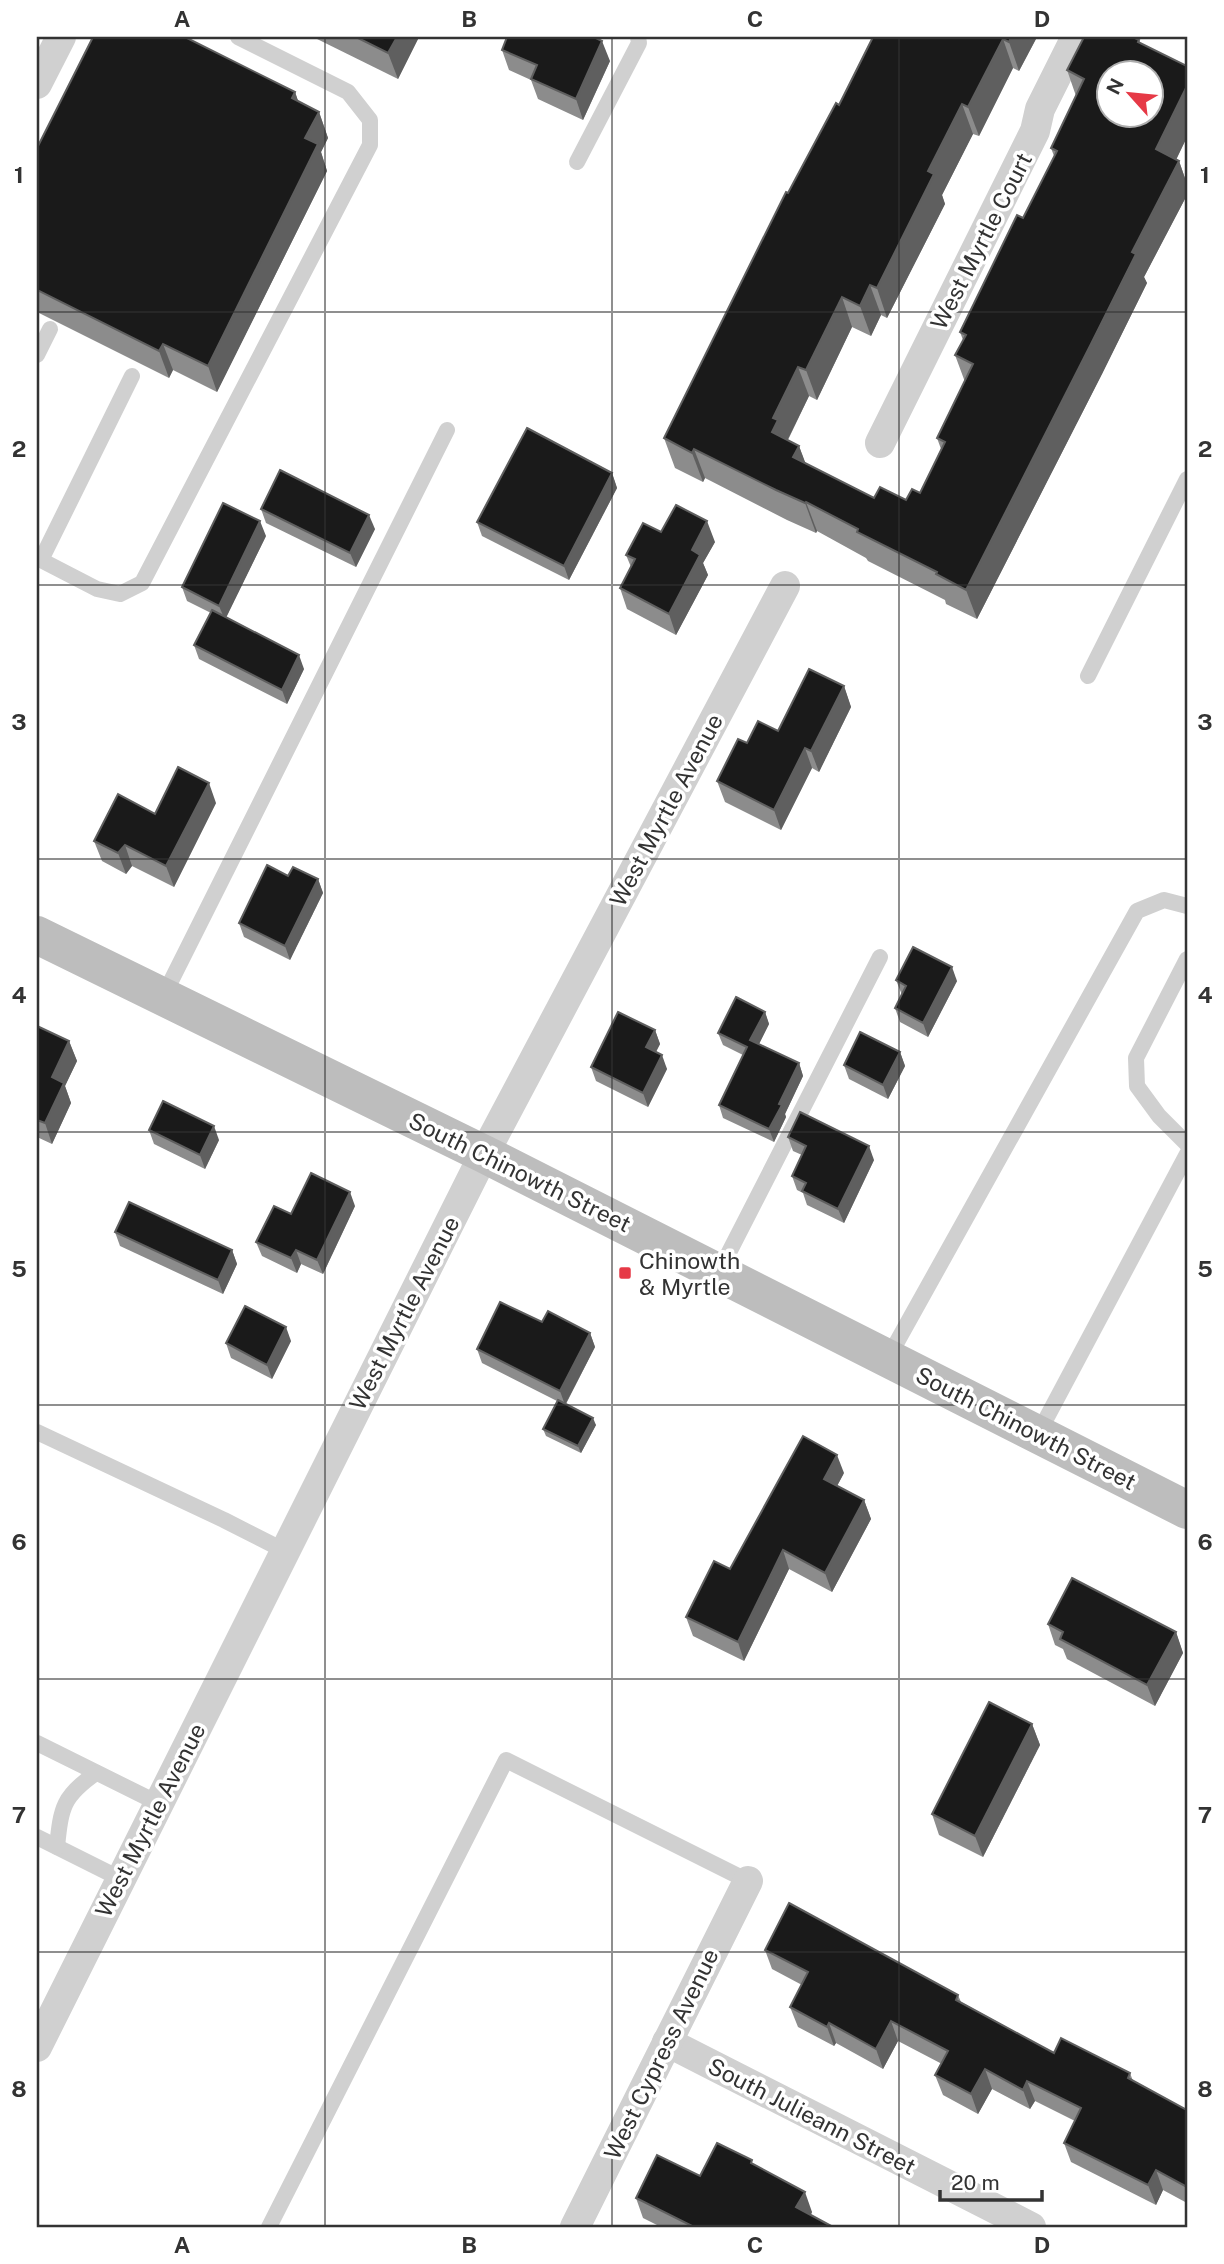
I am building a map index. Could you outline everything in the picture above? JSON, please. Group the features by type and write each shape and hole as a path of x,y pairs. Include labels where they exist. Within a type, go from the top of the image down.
{"street":[{"path":"37,84 61,37"},
{"name":"West Myrtle Court","path":"880,443 1035,131 1040,110 1076,37"},
{"name":"West Myrtle Avenue","path":"37,2047 484,1154 785,586"},
{"name":"South Chinowth Street","path":"37,935 484,1154 1187,1510"},
{"name":"West Cypress Avenue","path":"575,2227 748,1881"},
{"name":"South Julieann Street","path":"667,2042 1031,2227"}],"lane":[{"path":"132,376 39,559 97,589 120,594 142,583 370,145 370,120 348,92 238,37"},
{"path":"577,162 639,43 638,37"},
{"path":"37,355 50,329"},
{"path":"163,997 447,430"},
{"path":"1088,676 1187,479"},
{"path":"888,1358 1137,911 1164,900 1187,906"},
{"path":"719,1272 880,957"},
{"path":"1187,960 1136,1058 1137,1086 1159,1116 1187,1144"},
{"path":"1038,1434 1187,1154"},
{"path":"37,1432 285,1551"},
{"path":"37,1744 158,1803"},
{"path":"269,2227 506,1760 748,1881"},
{"path":"57,1847 61,1814 69,1796 96,1773"},
{"path":"37,1837 121,1879"}],"building":[{"path":"93,37 185,37 295,92 292,98 319,112 305,138 318,144 208,366 163,344 159,351 37,290 37,148"},
{"path":"356,37 397,37 388,53"},
{"path":"507,37 594,37 602,41 576,99 531,79 537,65 502,50"},
{"path":"873,37 1011,37 1009,42 1003,39 968,107 962,104 928,171 934,174 877,288 870,285 860,306 842,297 806,370 798,367 773,418 778,420 772,432 799,446 793,457 874,498 880,487 906,500 912,489 920,493 945,442 937,438 973,364 955,355 966,335 960,332 1017,215 1023,218 1057,151 1051,148 1084,79 1067,70 1084,37 1133,37 1187,66 1187,86 1156,149 1179,161 1132,252 1136,254 966,590 806,502 694,449 692,453 664,438 786,192 788,193 836,103 839,105"},
{"path":"527,428 612,473 564,566 477,522"},
{"path":"280,470 369,515 350,553 261,509"},
{"path":"223,503 260,521 219,606 182,587"},
{"path":"676,505 707,521 692,550 700,555 669,614 620,588 635,559 626,555 643,523 661,532"},
{"path":"212,610 299,655 282,690 194,645"},
{"path":"809,669 844,686 811,751 805,748 774,810 717,781 738,739 747,743 758,721 778,731"},
{"path":"178,767 209,783 166,866 125,845 118,853 94,841 118,794 155,814"},
{"path":"267,865 288,876 293,867 318,879 285,946 239,923"},
{"path":"913,947 952,967 923,1023 895,1008 906,986 896,980"},
{"path":"736,997 765,1012 750,1040 799,1063 769,1129 719,1105 747,1047 718,1033"},
{"path":"618,1012 655,1030 646,1047 662,1055 643,1093 591,1067"},
{"path":"37,1026 69,1041 52,1077 64,1083 45,1123 37,1120"},
{"path":"860,1032 900,1052 883,1085 844,1065"},
{"path":"163,1101 214,1126 200,1155 149,1130"},
{"path":"800,1112 869,1146 838,1209 802,1191 806,1183 792,1176 806,1146 788,1137"},
{"path":"311,1173 350,1192 317,1260 296,1250 291,1258 256,1242 274,1206 291,1214"},
{"path":"129,1202 232,1250 218,1280 115,1232"},
{"path":"500,1302 542,1322 548,1311 590,1333 560,1391 477,1349"},
{"path":"245,1306 286,1327 267,1365 226,1343"},
{"path":"558,1400 593,1418 578,1446 543,1429"},
{"path":"803,1436 837,1455 824,1479 864,1500 825,1573 783,1550 738,1642 686,1617 714,1561 730,1569"},
{"path":"1072,1578 1176,1632 1147,1685 1060,1639 1063,1632 1048,1624"},
{"path":"989,1702 1032,1724 975,1836 932,1814"},
{"path":"789,1903 958,1995 956,2000 1054,2053 1061,2038 1130,2073 1128,2078 1187,2110 1187,2187 1156,2170 1148,2185 1064,2143 1081,2108 1027,2081 1023,2090 985,2069 971,2094 935,2075 948,2051 891,2021 876,2049 829,2023 827,2027 790,2007 808,1972 765,1950"},
{"path":"717,2143 752,2160 751,2163 805,2192 796,2207 833,2227 694,2227 636,2198 657,2155 700,2176"}],"place":[{"name":"Chinowth & Myrtle","path":"625,1273"}]}
